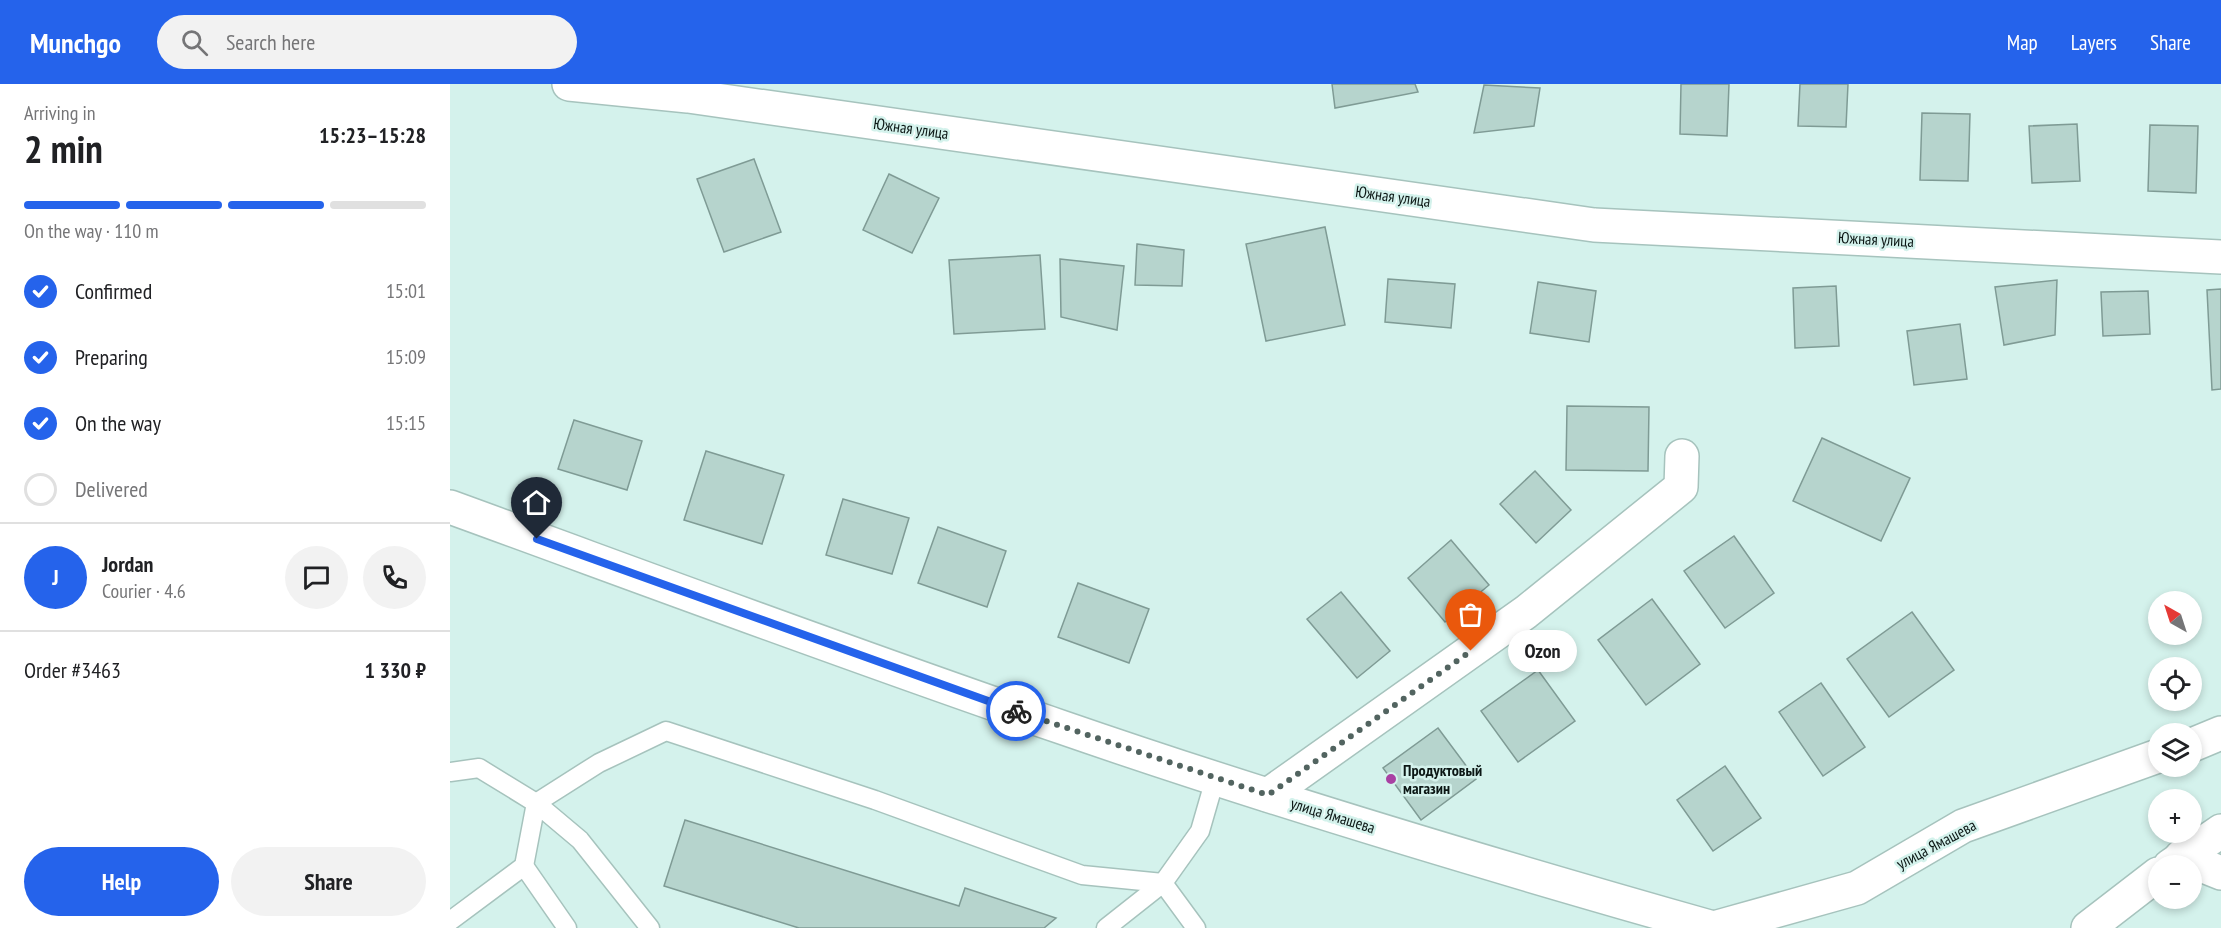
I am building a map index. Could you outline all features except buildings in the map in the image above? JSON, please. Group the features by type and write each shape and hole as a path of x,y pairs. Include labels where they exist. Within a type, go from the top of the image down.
{"street":[{"name":"Южная улица","path":"569,84 688,96 1594,225 2221,257"},
{"path":"1268,795 1526,612 1681,487 1682,456"},
{"name":"улица Ямашева","path":"450,507 1060,727 1215,779 1532,877 1713,928 1857,888 1963,826 2148,760"},
{"path":"2202,742 2221,733"},
{"path":"2186,855 2221,831"},
{"path":"2202,870 2221,873"},
{"path":"2088,928 2148,883"}],"lane":[{"path":"450,921 524,866 536,802 599,763 666,731 875,800 1082,875 1163,883 1196,928"},
{"path":"450,772 479,768 536,802 580,840 650,928"},
{"path":"1106,928 1163,883 1200,831 1215,779"},
{"path":"524,866 567,928"}],"way so far":[{"path":"1016,711 1268,795 1471,651"}],"place":[{"name":"Ozon","path":"1471,651"},
{"name":"Продуктовый магазин","path":"1391,779"}],"route":[{"path":"537,539 1016,711"}]}
